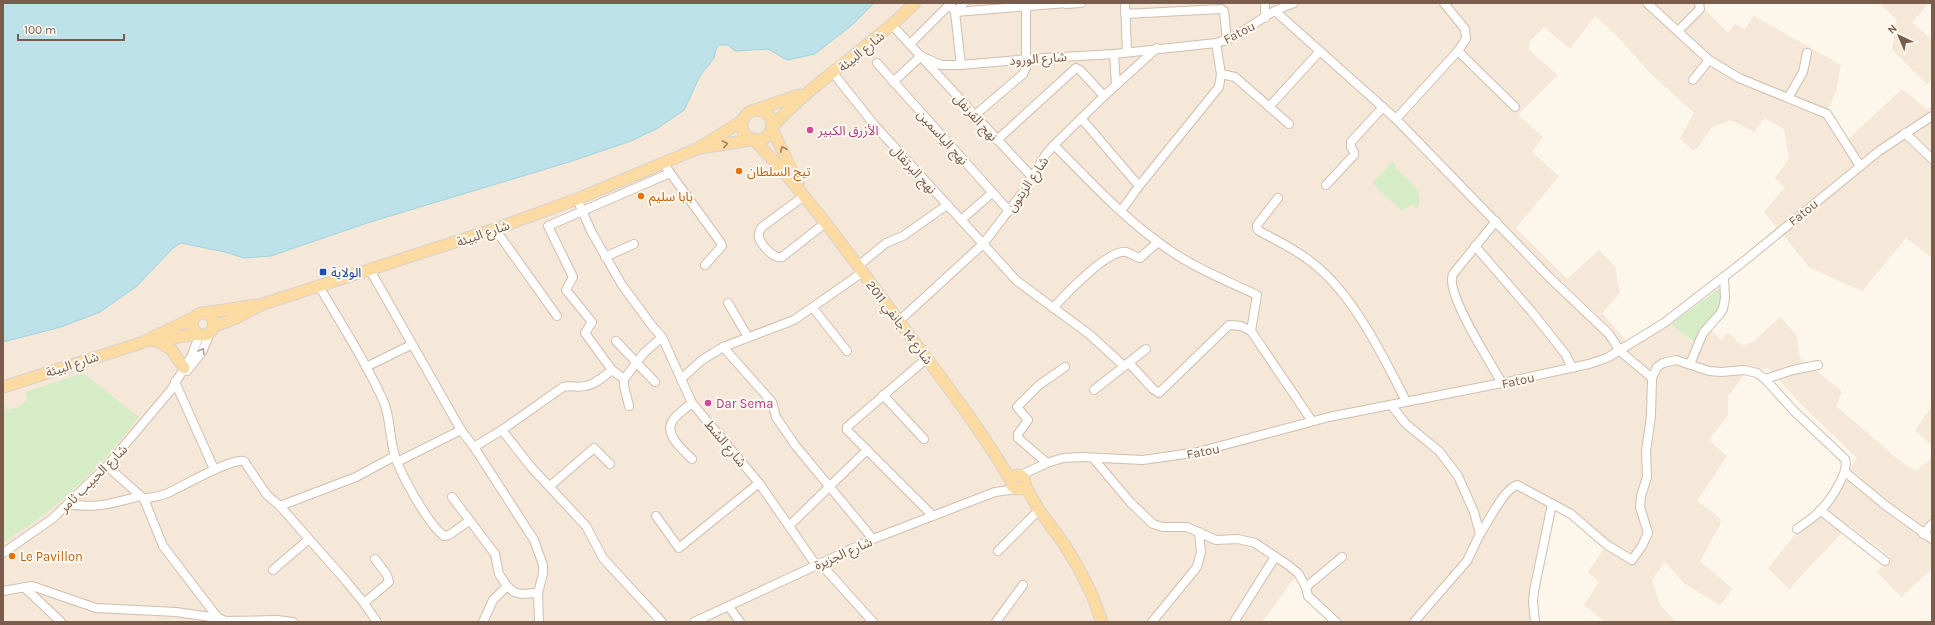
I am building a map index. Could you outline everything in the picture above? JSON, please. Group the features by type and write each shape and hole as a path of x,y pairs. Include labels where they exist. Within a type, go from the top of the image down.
{"main road":[{"name":"شارع البيئة","path":"772,127 804,94 833,73 892,25 915,3"},
{"name":"شارع البيئة","path":"758,109 804,94"},
{"path":"758,109 763,110 770,116 772,127 763,139 753,140 742,130 742,122 748,112 758,109"},
{"name":"شارع البيئة","path":"212,329 263,304 495,229 577,199 699,148 742,122"},
{"name":"شارع 14 جانفي 2011","path":"772,127 804,196"},
{"name":"شارع البيئة","path":"699,148 753,140"},
{"name":"شارع 14 جانفي 2011","path":"753,140 804,196 927,358 1064,544 1078,567 1092,595 1102,622"},
{"name":"شارع البيئة","path":"141,343 200,315 263,304"},
{"path":"200,315 213,319 212,329 208,334 199,334 193,328 192,324 200,315"},
{"name":"شارع البيئة","path":"3,387 141,343 199,334"},
{"path":"157,340 171,349 184,368"}],"street":[{"path":"955,12 964,3"},
{"path":"955,12 1017,5 1026,7 1081,3"},
{"path":"1125,3 1127,52"},
{"path":"1265,3 1265,18"},
{"name":"Fatou","path":"1156,48 1227,41 1275,11 1294,3"},
{"path":"1396,119 1458,51 1466,39 1466,33 1444,3"},
{"path":"1647,3 1709,60 1739,78 1827,114 1860,166"},
{"path":"1678,31 1700,9 1699,3"},
{"path":"910,44 948,6 951,6 955,12 961,65"},
{"path":"974,116 1023,74 1026,68 1028,59 1026,7"},
{"path":"1125,14 1179,7 1222,9 1227,41"},
{"path":"1275,11 1396,119 1554,281 1609,334 1620,350 1652,378"},
{"name":"نهج القرنفل","path":"892,25 974,116 1032,177"},
{"path":"1121,212 1139,186 1219,87 1221,74 1216,43"},
{"name":"شارع الورود","path":"921,56 941,65 961,65 1114,54 1156,48"},
{"name":"شارع الزيتون","path":"899,321 983,244 1009,211 1043,159 1054,145 1156,48"},
{"path":"1268,107 1320,51"},
{"path":"1458,51 1515,107"},
{"path":"1788,98 1803,72 1807,53"},
{"path":"1114,54 1116,85"},
{"path":"893,82 921,56"},
{"path":"1693,80 1709,60"},
{"name":"نهج الياسمين","path":"877,63 1009,211"},
{"path":"997,140 1076,68 1080,70 1104,96"},
{"name":"نهج البرتقال","path":"833,73 877,128 1017,281 1089,334 1126,364 1153,389 1159,392 1229,325 1241,326 1251,331"},
{"path":"1221,74 1235,77 1289,124"},
{"path":"1326,185 1354,155 1351,147 1352,142 1383,107"},
{"name":"Fatou","path":"1018,483 1034,470 1047,463 1071,457 1143,460 1198,452 1237,443 1312,421 1589,364 1620,350 1664,322 1724,278 1860,166 1932,116"},
{"path":"1081,118 1139,186"},
{"path":"1906,133 1932,159"},
{"path":"1054,145 1121,212 1158,242 1180,256 1257,295 1251,331 1312,421"},
{"path":"663,164 721,243 722,246 720,250 705,265"},
{"path":"624,379 612,370 585,333 592,322 568,292 567,288 573,277 547,228 549,224 670,173"},
{"path":"961,220 992,193"},
{"path":"804,196 762,227 758,233 760,240 773,256 778,258 782,257 824,224"},
{"path":"1278,198 1256,228 1296,251 1315,264 1330,278 1364,324 1384,357 1406,401"},
{"name":"شارع الشط","path":"577,199 605,257 622,285 653,328 662,337 692,403 759,483 818,564 873,622"},
{"path":"681,379 702,360 723,346 789,322 813,308 860,269 886,243 903,236 947,205"},
{"path":"1496,221 1453,274 1451,282 1460,310 1502,383"},
{"path":"495,229 557,316"},
{"path":"1053,308 1086,274 1106,261 1121,252 1126,252 1140,258 1158,242"},
{"path":"605,257 634,244"},
{"path":"1475,246 1532,312 1566,355 1572,368"},
{"path":"370,270 462,430 474,446 534,540 543,565 543,574 538,593 539,622"},
{"path":"1690,364 1703,333 1723,309 1725,298 1724,278"},
{"path":"319,286 366,367 386,408 396,459 418,500 442,534 447,536 469,521"},
{"path":"728,303 748,337"},
{"path":"813,308 847,351"},
{"path":"176,383 202,352 212,329"},
{"path":"176,383 191,357 199,334"},
{"path":"628,406 624,379 637,362 662,337"},
{"path":"616,341 655,382"},
{"path":"366,367 412,345"},
{"path":"723,346 772,402 776,417 794,445 873,539"},
{"path":"1094,390 1146,349"},
{"path":"927,358 847,427 848,432 933,516"},
{"path":"1414,622 1467,561 1480,534 1510,489 1518,486 1579,519 1607,545 1632,560 1648,533 1640,507 1641,496 1647,477 1646,451 1651,416 1652,378 1657,367 1663,363 1676,360 1709,371 1721,372 1744,370 1757,373 1765,379 1794,411 1845,458 1847,464 1845,472 1820,510 1797,529"},
{"path":"1765,379 1793,370 1818,365"},
{"path":"1047,463 1018,438 1018,434 1028,420 1017,407 1039,385 1065,367"},
{"path":"474,446 502,430 556,391 570,385 586,386 594,383 612,370"},
{"path":"176,383 214,469"},
{"name":"شارع الحبيب ثامر","path":"3,553 37,530 68,504 107,466 176,383"},
{"path":"883,395 924,438"},
{"path":"692,403 673,420 671,425 675,442 692,459"},
{"path":"1391,405 1406,424 1439,451 1458,476 1474,512 1480,534"},
{"path":"280,506 356,477 462,430"},
{"path":"502,430 531,467 586,526 603,558 611,568 662,622"},
{"path":"550,486 594,448 610,464"},
{"path":"789,526 867,450"},
{"path":"1093,458 1131,503 1153,524 1163,527 1187,527 1216,540 1238,539 1255,543 1298,573 1306,587 1308,596 1336,622"},
{"path":"68,504 91,507 101,506 167,493 214,469 238,460 244,461 267,494 280,506 309,539 364,603 377,622"},
{"path":"107,466 142,497 163,546 222,620"},
{"path":"1845,472 1885,505 1923,534 1932,539"},
{"path":"656,516 679,548 759,483"},
{"name":"شارع الجزيرة","path":"694,622 873,539 1018,483"},
{"path":"452,497 495,554 499,574 507,586 514,592 521,594 538,593"},
{"path":"1535,622 1533,602 1534,591 1552,504"},
{"path":"998,551 1039,510"},
{"path":"1820,510 1885,561"},
{"path":"1474,512 1480,516 1493,514"},
{"path":"1923,534 1932,524"},
{"path":"1152,622 1198,567 1200,552 1199,532"},
{"path":"273,570 309,539"},
{"path":"1234,622 1276,557"},
{"path":"1306,587 1342,557"},
{"path":"364,603 388,582 387,574 375,558"},
{"path":"996,622 1023,585"},
{"path":"483,622 493,600 507,586"},
{"path":"24,587 61,622"},
{"path":"3,591 24,587 39,588 96,608 176,612 222,620 293,622"},
{"path":"729,607 740,622"}],"shaded area":[{"path":"874,3 1703,3 1705,10 1728,33 1735,24 1745,29 1754,16 1841,65 1836,92 1827,111 1846,141 1902,89 1927,109 1932,107 1932,256 1931,257 1906,238 1862,291 1810,268 1764,212 1785,187 1775,178 1789,158 1784,129 1764,118 1754,132 1731,120 1712,127 1699,146 1693,151 1680,138 1694,113 1650,73 1619,38 1595,16 1570,49 1544,27 1530,41 1529,50 1558,75 1518,115 1543,137 1532,152 1559,176 1516,228 1567,279 1599,250 1615,266 1620,293 1602,313 1633,348 1670,323 1694,343 1710,329 1721,340 1728,332 1739,343 1744,345 1754,341 1780,317 1796,334 1800,358 1842,391 1836,406 1900,461 1916,471 1932,458 1932,569 1901,597 1877,572 1890,557 1849,525 1789,589 1768,568 1857,458 1801,404 1768,368 1745,373 1728,397 1728,415 1709,440 1727,456 1697,501 1719,517 1721,523 1700,561 1733,589 1720,605 1685,584 1665,562 1652,580 1660,605 1676,622 1605,622 1584,605 1599,582 1588,572 1605,547 1588,529 1556,508 1553,511 1545,536 1546,555 1536,593 1537,622 1333,622 1296,576 1262,622 3,622 3,342 61,327 100,312 147,276 173,248 181,243 225,252 244,258 271,256 367,223 569,162 631,141 658,128 684,110 700,76 714,58 716,49 719,45 728,45 735,51 768,49 778,54 809,56 816,54 852,25"},
{"path":"1879,3 1929,3 1912,22 1932,40 1932,78 1927,84 1892,50 1897,20"},
{"path":"1932,405 1932,446 1915,430"}],"green space":[{"path":"1393,161 1397,169 1415,186 1419,195 1418,208 1416,209 1412,204 1402,211 1372,183"},
{"path":"1721,287 1723,306 1694,342 1671,324"},
{"path":"83,373 139,417 107,456 72,492 41,517 3,543 3,405 8,410 22,405 27,398 25,392"}],"water":[{"path":"3,3 874,3 852,25 815,54 787,60 768,49 735,51 728,45 719,45 716,49 714,58 700,76 684,110 658,128 631,141 569,162 367,223 271,256 244,258 225,252 181,243 173,248 137,286 100,312 61,327 3,342"}],"place":[{"name":"الأزرق الكبير","path":"810,130"},
{"name":"تيج السلطان","path":"739,171"},
{"name":"بابا سليم","path":"641,196"},
{"name":"الولاية","path":"323,272"},
{"name":"Dar Sema","path":"708,403"},
{"name":"Le Pavillon","path":"12,556"}]}
